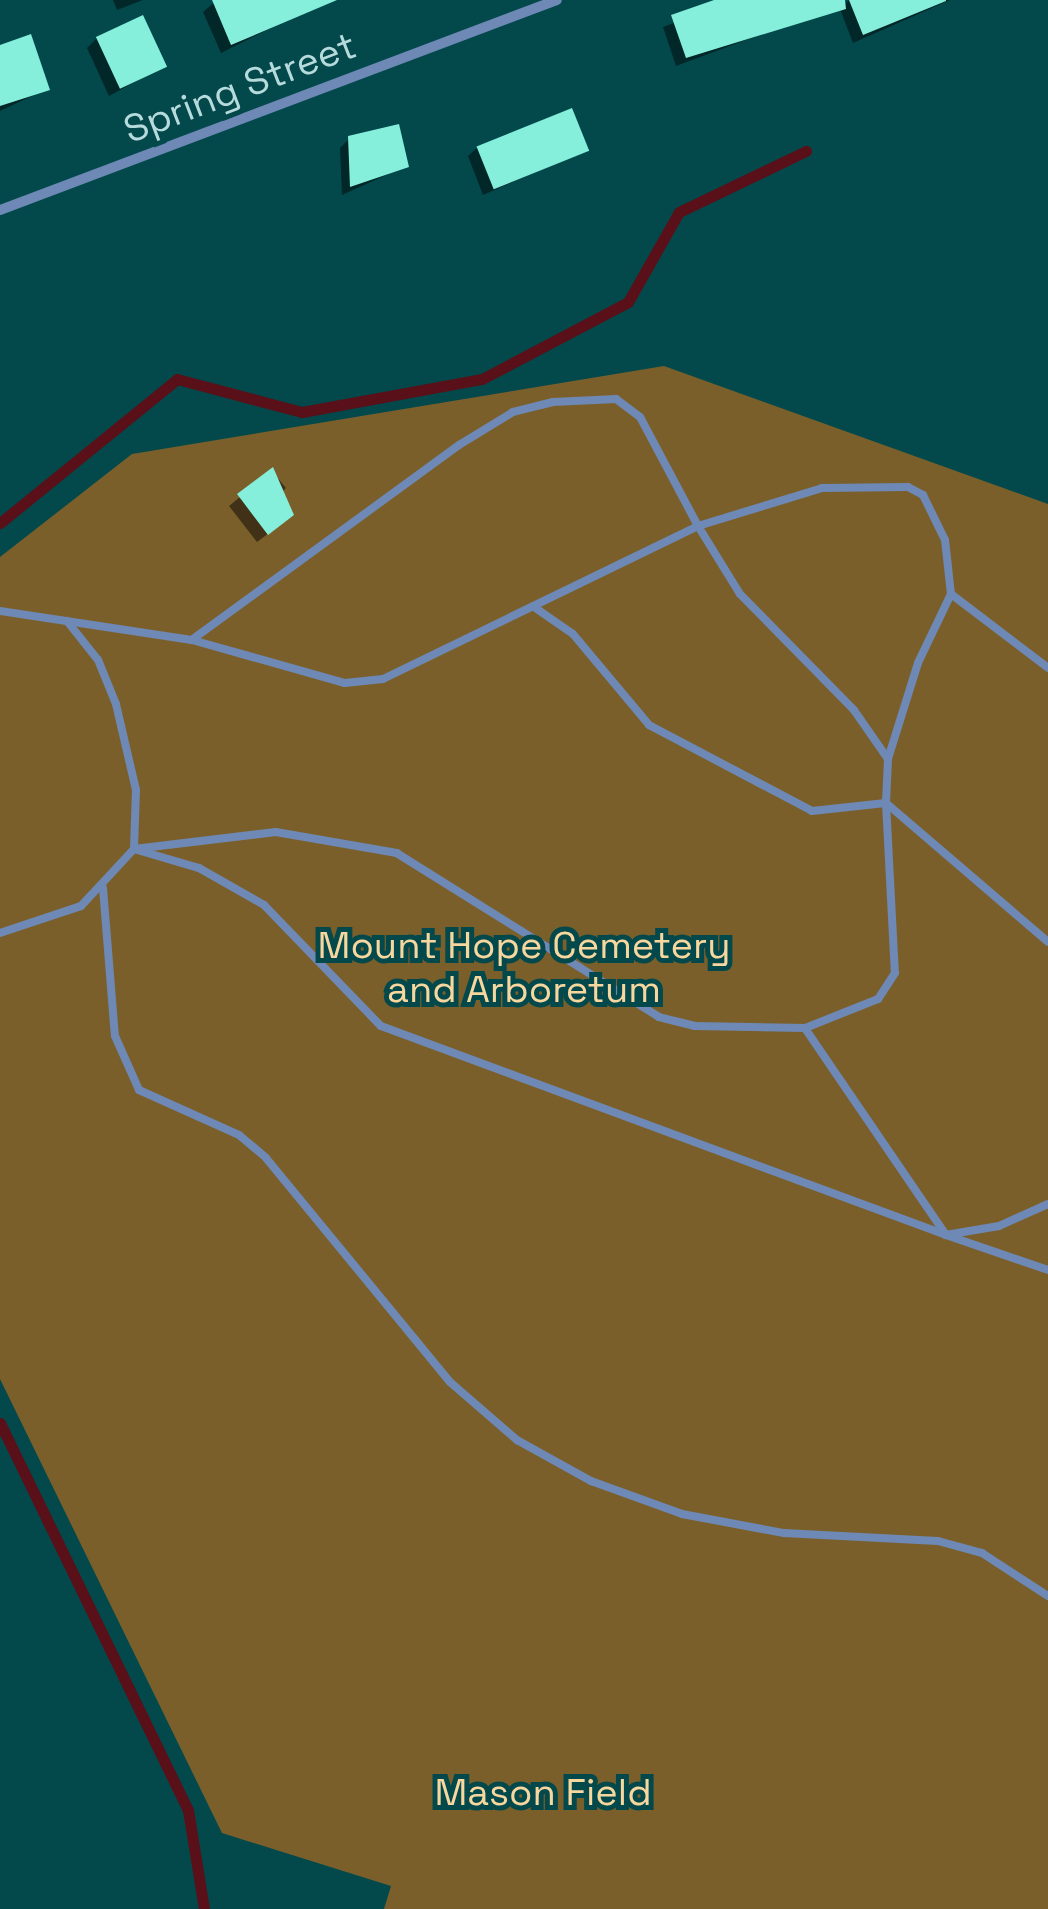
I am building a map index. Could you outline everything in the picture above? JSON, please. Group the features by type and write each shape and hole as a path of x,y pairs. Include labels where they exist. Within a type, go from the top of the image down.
{"street":[{"name":"Spring Street","path":"0,210 557,0"}],"lane":[{"path":"192,640 459,445 513,412 553,402 616,399 640,418 740,594 854,710 888,759"},
{"path":"0,611 192,640 346,683 404,672 698,526 822,488 908,487 923,495 944,540 951,594 888,759 886,803 895,974 850,1017 805,1028 730,1030 659,1017 397,853 335,836 256,833 134,850"},
{"path":"951,594 1048,668"},
{"path":"534,606 573,634 649,724 812,811 886,803 1048,942"},
{"path":"0,933 63,916 103,888 134,850 136,790 116,704 98,660 67,621"},
{"path":"134,850 199,868 264,905 381,1026 1048,1270"},
{"path":"103,888 116,1036 139,1090 239,1134 266,1158 450,1382 517,1440 591,1482 682,1514 784,1533 938,1541 982,1552 1048,1596"},
{"path":"805,1028 946,1235"},
{"path":"946,1235 1048,1204"}],"green space":[{"name":"Mount Hope Cemetery and Arboretum","path":"664,366 1048,504 1048,1909 384,1909 391,1886 222,1833 0,1379 0,557 132,454"}],"building":[{"path":"212,0 337,0 231,45"},
{"path":"714,0 845,0 846,9 686,58 671,15"},
{"path":"849,0 946,0 946,1 863,35"},
{"path":"143,15 167,67 120,89 96,37"},
{"path":"31,34 50,90 0,106 0,45"},
{"path":"572,108 589,151 494,189 477,147"},
{"path":"399,124 409,167 350,187 348,136"},
{"path":"273,467 294,515 268,535 237,494"}],"waterway":[{"path":"0,523 177,379 302,412 482,379 628,302 679,212 806,151"},
{"path":"0,1423 188,1810 204,1909"}],"park label":[{"name":"Mason Field","path":"543,1793"}]}
